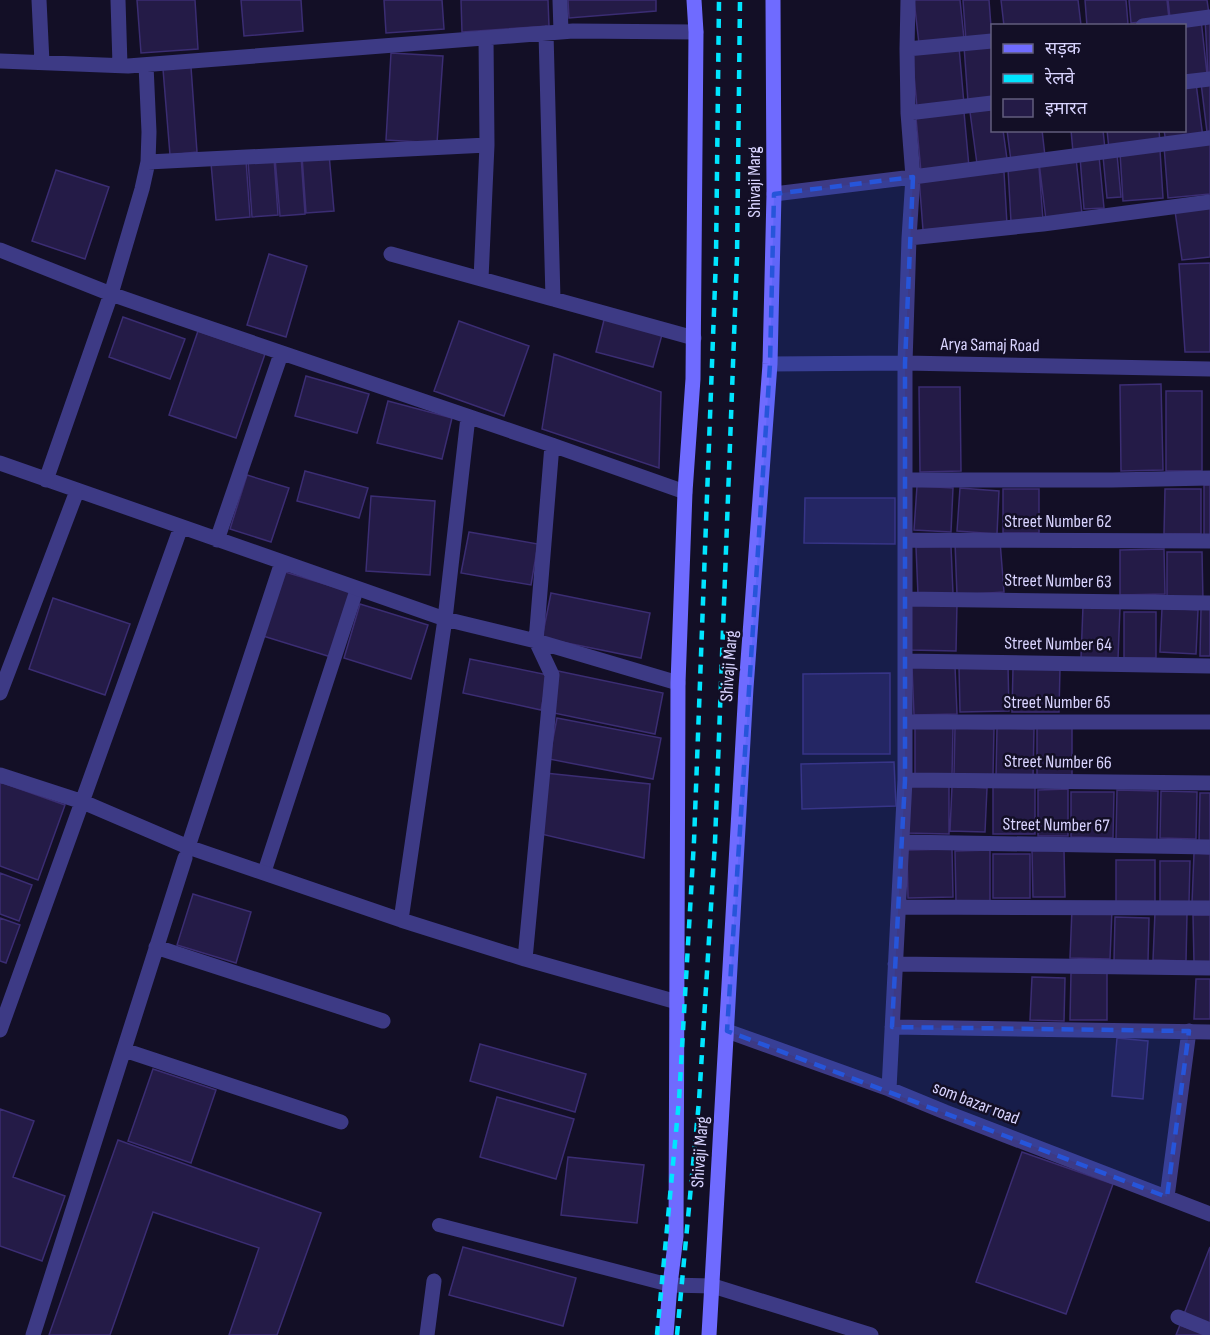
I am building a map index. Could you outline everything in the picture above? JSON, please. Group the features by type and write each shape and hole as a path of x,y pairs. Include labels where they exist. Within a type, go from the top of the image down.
{"main road":[{"name":"Shivaji Marg","path":"666,1335 676,1236 678,683 685,492 694,338 696,32 694,0"},
{"name":"Shivaji Marg","path":"709,1335 746,688 770,364 774,194 773,0"}],"street":[{"path":"39,0 42,62"},
{"path":"117,0 120,65"},
{"path":"553,299 554,33 560,0"},
{"path":"889,1089 905,780 905,363 913,177 908,113 908,0"},
{"path":"1158,24 1210,17"},
{"path":"0,61 146,64 554,33 696,32"},
{"path":"481,279 487,145 486,38"},
{"path":"907,49 991,41"},
{"path":"46,480 111,294 142,189 148,162 149,132 146,64"},
{"path":"1186,82 1210,79"},
{"path":"908,113 991,103"},
{"path":"774,194 1210,138"},
{"path":"148,162 487,145"},
{"path":"909,238 1043,224 1210,202"},
{"path":"0,250 111,294 685,492"},
{"path":"391,254 694,338"},
{"path":"217,540 281,354"},
{"name":"Arya Samaj Road","path":"770,364 905,363 1210,369"},
{"path":"401,920 445,620 468,417"},
{"path":"525,959 552,675 536,641 552,445"},
{"path":"0,463 445,620 536,641 678,683"},
{"path":"905,480 1210,478"},
{"path":"0,693 77,491"},
{"path":"0,1030 181,527"},
{"name":"Street Number 62","path":"905,540 1210,542"},
{"path":"33,1335 282,562"},
{"name":"Street Number 63","path":"905,598 1210,603"},
{"name":"Street Number 64","path":"905,661 1210,666"},
{"name":"Street Number 65","path":"904,722 1210,722"},
{"path":"0,774 82,802 187,853 264,873 525,959 677,1002"},
{"name":"Street Number 66","path":"905,780 1210,783"},
{"name":"Street Number 67","path":"902,842 1210,847"},
{"path":"898,907 1210,908"},
{"path":"156,948 383,1021"},
{"path":"896,964 1210,968"},
{"path":"892,1027 1210,1032"},
{"name":"som bazar road","path":"728,1031 889,1089 1210,1214"},
{"path":"1167,1197 1188,1031"},
{"path":"124,1050 341,1122"},
{"path":"427,1335 434,1281"},
{"path":"670,1285 713,1286 871,1335"},
{"path":"1178,1317 1210,1330"}],"lane":[{"path":"264,873 357,589"},
{"path":"439,1225 670,1285"}],"highlighted area":[{"path":"913,177 905,363 905,780 892,1027 1189,1031 1167,1197 727,1031 770,364 774,194"}],"building":[{"path":"137,0 195,0 198,49 141,53"},
{"path":"241,0 301,0 303,31 244,36"},
{"path":"384,0 442,0 444,29 386,33"},
{"path":"461,0 548,0 549,26 462,32"},
{"path":"568,0 656,0 656,11 569,18"},
{"path":"914,0 960,0 964,39 919,44"},
{"path":"963,0 989,0 991,40 966,41"},
{"path":"1001,0 1078,0 1081,24 1004,24"},
{"path":"1085,0 1126,0 1128,24 1087,24"},
{"path":"1129,0 1167,0 1169,19 1131,23"},
{"path":"1168,0 1207,0 1209,14 1170,18"},
{"path":"1205,18 1210,18 1210,73 1208,73"},
{"path":"1201,19 1207,74 1186,77 1186,25"},
{"path":"991,44 991,100 968,102 964,46"},
{"path":"959,47 964,104 917,108 912,52"},
{"path":"391,53 443,56 437,143 386,140"},
{"path":"191,67 197,152 170,155 163,69"},
{"path":"1210,82 1210,131 1207,132 1201,83"},
{"path":"1196,83 1203,138 1166,143 1164,132 1186,132 1186,85"},
{"path":"991,109 991,132 1003,132 1007,159 977,164 970,112"},
{"path":"964,112 969,167 921,172 916,118"},
{"path":"1007,132 1042,132 1045,156 1011,161"},
{"path":"1071,132 1103,132 1105,149 1073,152"},
{"path":"1107,132 1159,132 1160,143 1109,149"},
{"path":"1210,142 1210,194 1168,198 1164,146"},
{"path":"1160,150 1163,198 1123,201 1120,153"},
{"path":"329,154 334,211 306,213 302,156"},
{"path":"1117,154 1121,197 1107,198 1103,156"},
{"path":"301,156 305,214 280,216 275,158"},
{"path":"1099,156 1104,208 1084,209 1080,157"},
{"path":"274,158 278,215 252,217 248,160"},
{"path":"1076,158 1082,214 1046,220 1039,162"},
{"path":"246,160 250,217 216,220 211,163"},
{"path":"1039,167 1043,220 1011,222 1008,169"},
{"path":"56,170 109,187 85,259 32,241"},
{"path":"1004,172 1007,224 923,230 919,178"},
{"path":"1210,207 1210,257 1182,260 1175,211"},
{"path":"269,254 307,266 286,337 247,325"},
{"path":"1210,263 1210,352 1185,352 1179,264"},
{"path":"605,316 663,331 653,367 596,352"},
{"path":"123,317 185,339 170,379 109,357"},
{"path":"459,321 529,346 504,416 434,391"},
{"path":"198,331 265,354 236,438 169,415"},
{"path":"554,354 661,392 659,468 542,429"},
{"path":"306,376 369,394 357,433 295,416"},
{"path":"1161,384 1163,470 1121,471 1120,385"},
{"path":"919,387 960,387 961,471 920,472"},
{"path":"1166,391 1202,391 1202,471 1166,471"},
{"path":"388,401 452,418 442,459 377,443"},
{"path":"305,471 368,488 359,518 297,501"},
{"path":"247,475 289,488 271,542 230,529"},
{"path":"1204,485 1210,485 1210,537 1204,537"},
{"path":"917,486 953,488 951,532 914,530"},
{"path":"960,488 999,491 997,534 957,531"},
{"path":"1003,489 1039,489 1039,533 1003,533"},
{"path":"1165,489 1201,489 1201,534 1164,534"},
{"path":"371,496 435,501 430,575 366,571"},
{"path":"805,498 895,498 895,544 804,543"},
{"path":"469,532 538,544 531,585 461,573"},
{"path":"1000,541 1004,592 957,595 955,542"},
{"path":"951,546 953,594 918,595 916,547"},
{"path":"1164,549 1165,594 1120,595 1120,550"},
{"path":"1167,552 1202,552 1203,601 1167,601"},
{"path":"282,571 351,592 331,657 263,636"},
{"path":"551,593 650,613 641,658 542,638"},
{"path":"53,598 130,624 105,695 29,669"},
{"path":"911,602 957,603 956,651 910,650"},
{"path":"360,604 428,625 411,679 344,658"},
{"path":"1083,606 1120,608 1118,659 1081,658"},
{"path":"1162,608 1198,610 1196,654 1160,652"},
{"path":"1201,609 1210,609 1210,656 1200,656"},
{"path":"1124,612 1156,612 1156,658 1124,658"},
{"path":"470,659 548,675 541,710 463,693"},
{"path":"955,666 957,714 914,715 912,667"},
{"path":"1008,666 1009,711 960,712 959,667"},
{"path":"1013,668 1060,668 1059,712 1012,712"},
{"path":"558,671 663,693 655,734 549,712"},
{"path":"890,673 890,754 803,754 803,674"},
{"path":"557,718 661,738 653,779 549,759"},
{"path":"915,727 953,727 952,776 915,776"},
{"path":"1037,727 1072,727 1072,775 1037,776"},
{"path":"955,728 994,729 993,775 954,774"},
{"path":"997,728 1034,729 1033,778 996,778"},
{"path":"894,762 896,806 802,809 801,764"},
{"path":"545,773 650,784 644,858 541,834"},
{"path":"0,782 65,805 38,880 0,866"},
{"path":"907,785 949,785 949,834 906,833"},
{"path":"1035,785 1035,834 993,834 993,786"},
{"path":"952,786 987,788 985,832 950,831"},
{"path":"1068,789 1068,836 1038,836 1038,790"},
{"path":"1117,790 1158,791 1157,840 1116,839"},
{"path":"1161,791 1197,792 1196,839 1160,838"},
{"path":"1071,792 1114,792 1113,838 1071,837"},
{"path":"1200,793 1210,793 1210,842 1199,842"},
{"path":"952,849 953,897 908,898 907,850"},
{"path":"990,850 990,901 956,902 955,851"},
{"path":"1064,850 1065,897 1033,897 1032,851"},
{"path":"1194,853 1210,854 1210,904 1192,903"},
{"path":"993,854 1030,854 1030,898 993,898"},
{"path":"1116,860 1155,860 1155,903 1116,904"},
{"path":"1160,861 1190,861 1189,903 1160,903"},
{"path":"0,873 32,885 19,921 0,914"},
{"path":"193,894 251,912 236,963 177,945"},
{"path":"1072,909 1112,910 1110,959 1070,958"},
{"path":"1155,912 1187,914 1186,961 1153,960"},
{"path":"1193,915 1210,915 1210,962 1194,963"},
{"path":"1115,917 1149,918 1148,962 1114,961"},
{"path":"0,918 20,925 6,963 0,961"},
{"path":"1071,973 1107,973 1107,1020 1070,1020"},
{"path":"1032,977 1065,978 1064,1021 1030,1020"},
{"path":"1196,979 1210,979 1210,1019 1194,1019"},
{"path":"1117,1038 1148,1041 1143,1099 1112,1096"},
{"path":"480,1044 586,1074 575,1112 470,1081"},
{"path":"153,1069 216,1090 191,1163 128,1141"},
{"path":"497,1097 574,1119 556,1179 480,1157"},
{"path":"0,1109 34,1121 13,1177 65,1196 42,1261 0,1246"},
{"path":"118,1140 321,1213 277,1335 229,1335 259,1248 153,1212 110,1335 49,1335"},
{"path":"1022,1152 1113,1184 1066,1314 976,1282"},
{"path":"568,1157 644,1165 637,1223 561,1215"},
{"path":"463,1247 576,1278 563,1326 449,1295"},
{"path":"1210,1247 1210,1324 1184,1314"},
{"path":"1180,1325 1207,1335 1176,1335"}],"railway":[{"path":"657,1335 679,1100 694,841 716,258 719,0"},
{"path":"677,1335 699,1101 715,842 737,258 740,0"}]}
